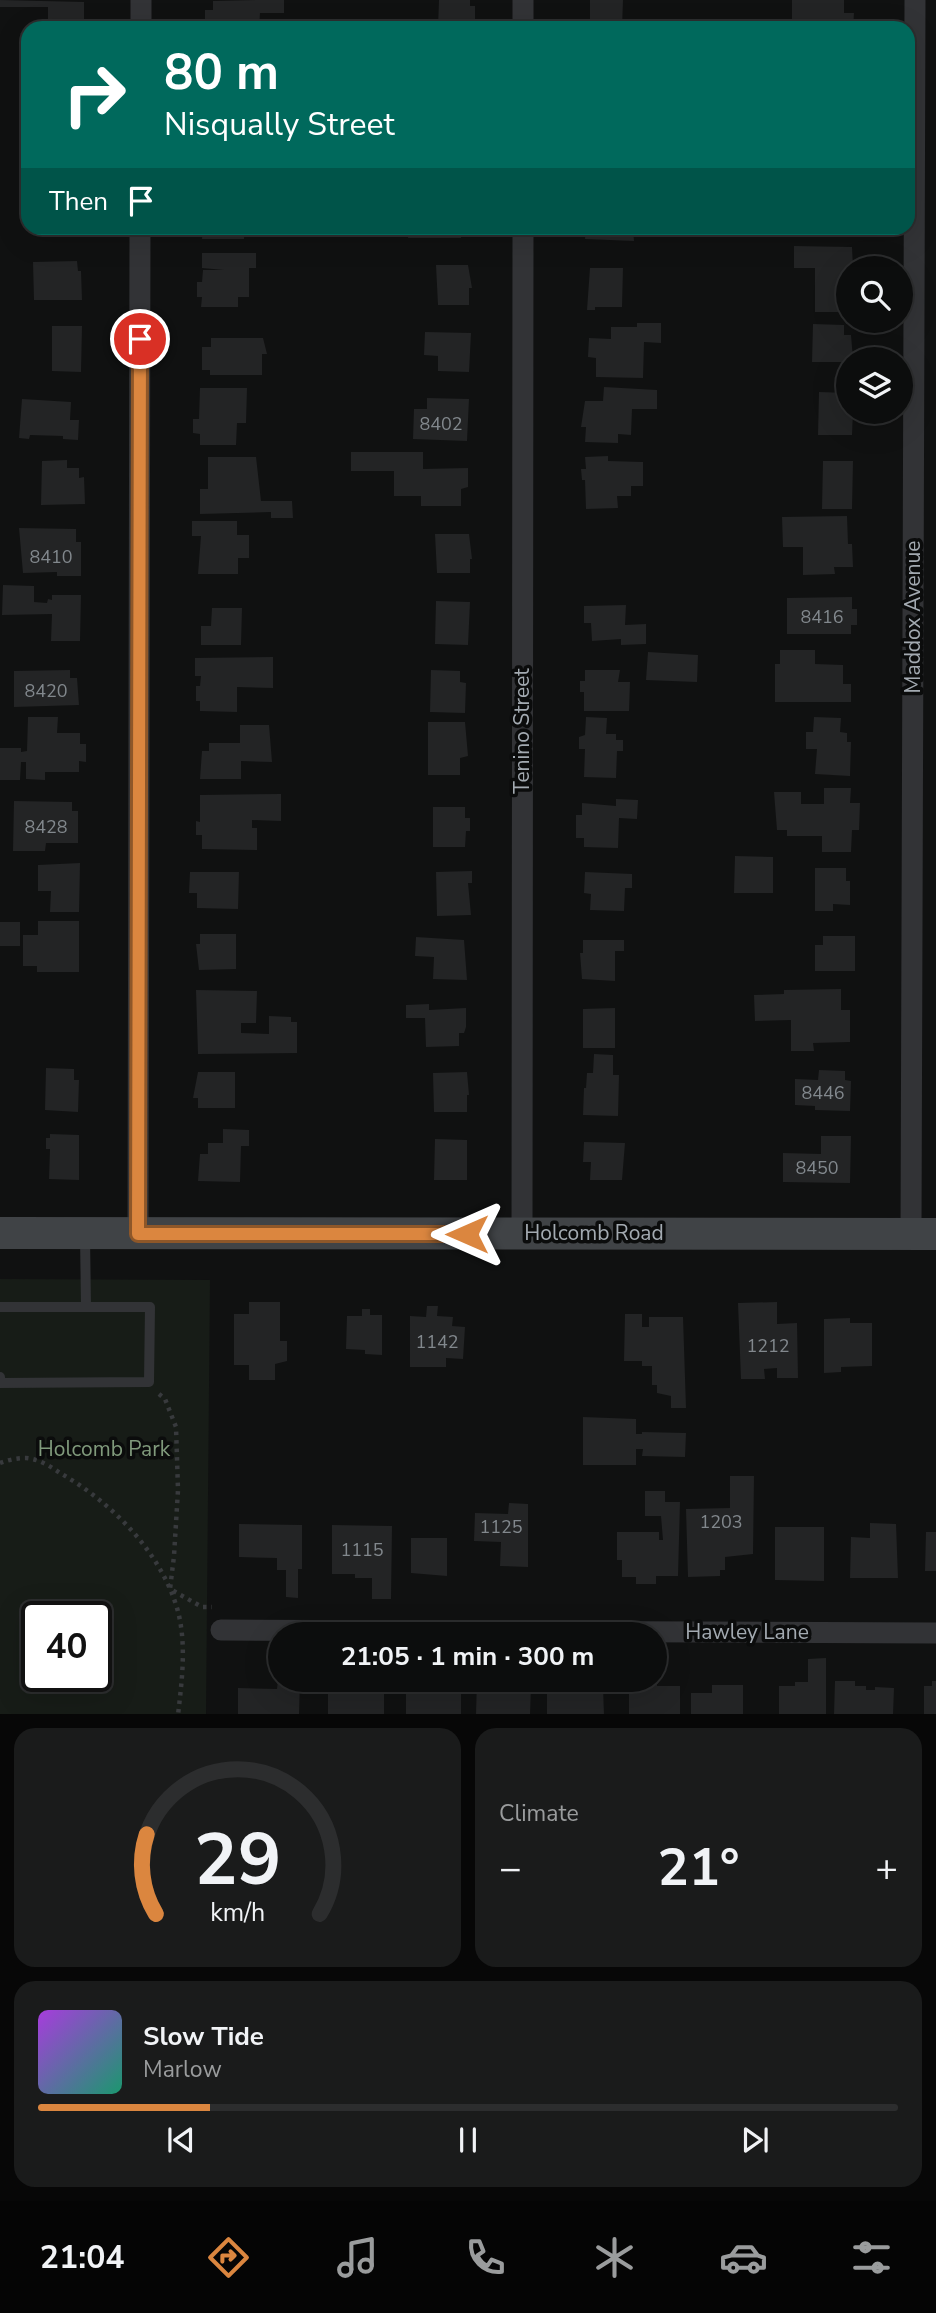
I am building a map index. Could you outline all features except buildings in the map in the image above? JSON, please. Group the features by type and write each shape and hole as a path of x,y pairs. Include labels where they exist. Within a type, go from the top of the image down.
{"street":[{"path":"141,0 141,21"},
{"path":"523,0 523,21"},
{"name":"Maddox Avenue","path":"915,0 923,1234"},
{"path":"138,1234 140,235"},
{"name":"Tenino Street","path":"522,1234 523,235"},
{"name":"Holcomb Road","path":"0,1233 923,1234"},
{"name":"Hawley Lane","path":"221,1629 936,1633"}],"lane":[{"path":"85,1234 86,1306"},
{"path":"0,1307 150,1307 149,1382 0,1383 0,1377"}],"path":[{"path":"149,1382 165,1399 176,1427 178,1490 170,1589"},
{"path":"0,1464 11,1460 38,1461 79,1483 125,1523 154,1561 170,1589 181,1632 183,1660 178,1714"},
{"path":"170,1589 202,1606 215,1607"}],"green space":[{"name":"Holcomb Park","path":"0,1279 210,1280 206,1714 0,1714"}],"route":[{"path":"140,339 138,1234 467,1234"}]}
